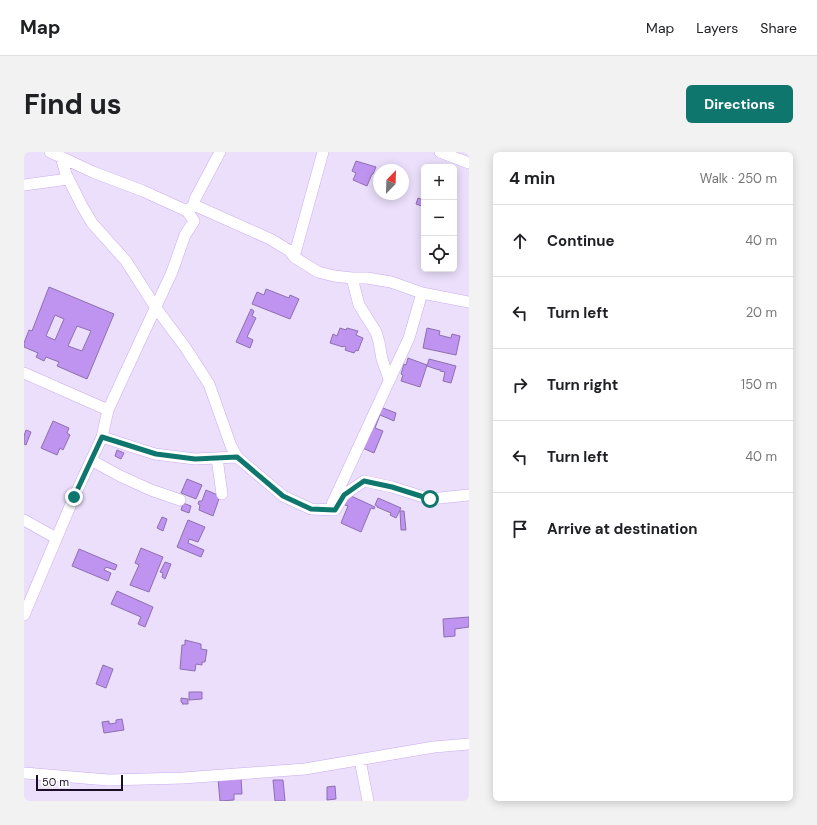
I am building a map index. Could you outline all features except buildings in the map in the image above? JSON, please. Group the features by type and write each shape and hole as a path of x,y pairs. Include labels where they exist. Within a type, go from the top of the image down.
{"street":[{"path":"50,152 93,172 144,190 270,239 290,251 294,257 318,272 352,278 367,278 391,282 422,294 469,302"},
{"path":"24,615 56,538 102,437 108,410 156,308 186,235 194,221 191,208 220,152"},
{"path":"294,257 323,152"},
{"path":"440,152 469,162"},
{"path":"61,157 68,179 92,222 126,261 156,308 185,347 209,384 231,446 237,457 283,496 311,509 335,510 344,495 364,481 392,487 430,499 469,495"},
{"path":"24,186 68,179"},
{"path":"352,278 359,306 376,332 382,359 390,379"},
{"path":"329,510 409,338 422,294"},
{"path":"24,373 108,410"},
{"path":"102,437 156,454 195,459 237,457"},
{"path":"217,458 222,494"},
{"path":"91,460 120,476 151,490 180,500"},
{"path":"24,520 56,538"},
{"path":"24,773 108,780 183,778 305,769 434,747 469,744"},
{"path":"360,760 368,801"}],"route":[{"path":"74,497 102,437 156,454 195,459 237,457 283,496 311,509 335,510 344,495 364,481 392,487 430,499"}]}
